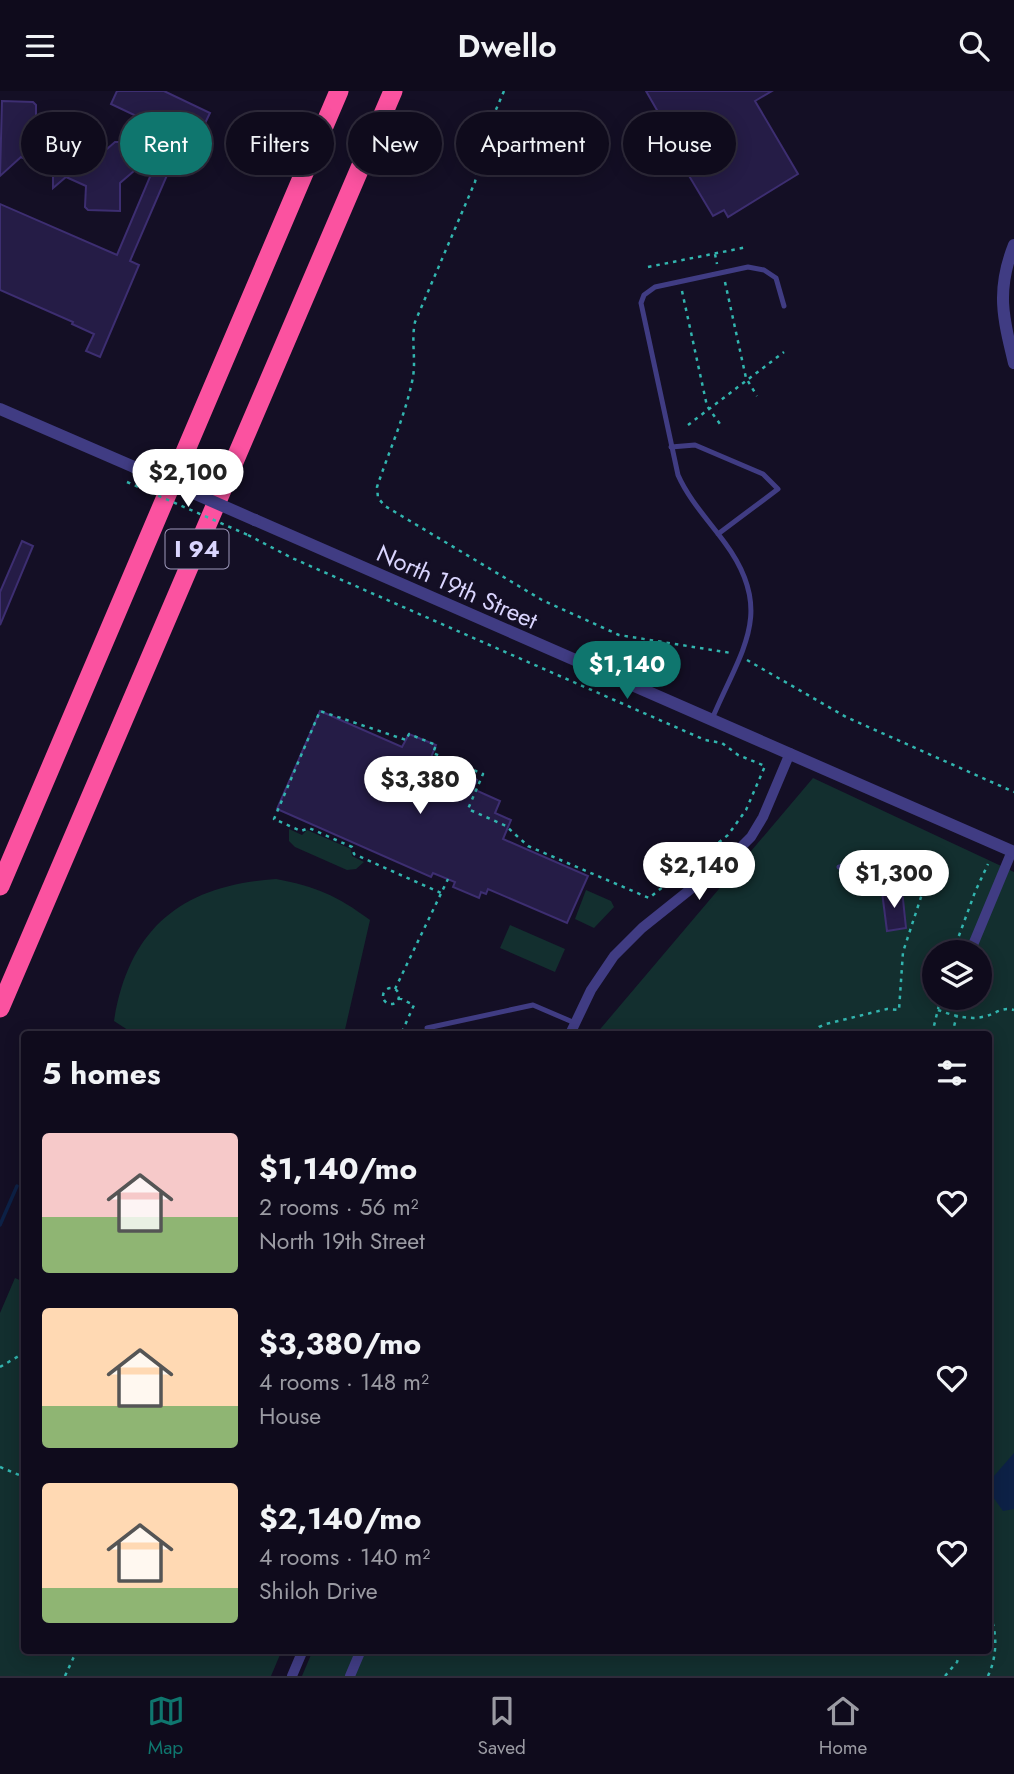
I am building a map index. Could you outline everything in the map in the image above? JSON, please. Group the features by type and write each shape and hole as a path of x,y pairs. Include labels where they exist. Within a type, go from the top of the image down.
{"highway":[{"name":"I 94","path":"0,886 339,91"},
{"name":"I 94","path":"0,1008 393,91"}],"street":[{"path":"1014,245 1003,277 1001,299 1014,363"},
{"name":"North 19th Street","path":"0,409 550,651 1013,849"},
{"path":"571,1031 591,990 614,956 642,928 732,856 751,837 763,817 790,753"},
{"path":"975,940 1013,849"},
{"path":"292,1676 301,1654"},
{"path":"349,1676 358,1654"}],"lane":[{"path":"712,719 751,623 752,603 744,573 683,485 671,447 641,303 649,290 748,267 771,274 779,284 783,306"},
{"path":"671,447 695,445 763,474 778,489 718,534"},
{"path":"839,867 891,862 906,866"},
{"path":"428,1028 533,1005 575,1023"}],"path":[{"path":"504,91 486,133 475,182 415,322 412,337 412,378 377,487 378,498 385,506 542,600 619,635 739,656 846,717 1014,792"},
{"path":"648,267 747,247"},
{"path":"715,254 725,279 747,380 757,395"},
{"path":"680,281 710,409 720,424"},
{"path":"688,425 784,352"},
{"path":"127,482 538,667 705,740 722,743 738,755 765,766 746,810 728,835 649,898 528,846 506,826 468,809 483,774 433,753 436,745 409,733 405,740 320,712 274,819 301,831 309,828 320,832 352,847 354,853 441,893"},
{"path":"957,940 988,864"},
{"path":"816,1031 826,1024 887,1009 899,1010 905,943 922,894 897,883 906,866"},
{"path":"395,989 448,879"},
{"path":"395,989 399,998"},
{"path":"395,989 385,990 384,1000 393,1003 399,998"},
{"path":"399,998 414,1005 402,1031"},
{"path":"933,1031 938,1010 981,1017 1003,1008 1014,1010"},
{"path":"953,1031 957,1015"},
{"path":"0,1367 21,1355"},
{"path":"0,1467 21,1476"},
{"path":"988,1676 996,1641 992,1619"},
{"path":"65,1676 74,1654"},
{"path":"945,1676 957,1663 960,1654"}],"green space":[{"path":"813,778 1014,872 1014,1676 302,1676 311,1654 992,1654 992,1031 599,1031"},
{"path":"289,829 302,835 307,830 351,849 352,856 364,862 356,869 347,870 295,847 289,841"},
{"path":"276,879 303,885 326,893 370,920 345,1031 129,1031 114,1021 121,988 147,936 166,917 188,902 243,883"},
{"path":"586,890 611,901 614,907 594,928 575,919"},
{"path":"510,925 565,949 555,972 500,948"},
{"path":"15,1278 21,1281 21,1654 280,1654 271,1676 0,1676 0,1313"}],"water":[{"path":"1014,1453 1014,1509 1003,1511 993,1497 994,1476"}],"building":[{"path":"117,91 164,91 208,112 128,112 111,104"},
{"path":"646,91 772,91 755,101 798,174 728,217 724,210 713,216 689,175 736,175 736,112 658,112"},
{"path":"2,101 33,102 36,112 21,112 21,157 0,176"},
{"path":"115,142 120,142 120,175 129,175 120,183 120,211 88,210 85,207 86,186 66,177 53,188 53,175 106,175 106,150"},
{"path":"151,175 167,175 130,261 139,265 100,357 86,351 94,334 0,290 0,204 117,255"},
{"path":"22,541 33,546 0,625 0,592"},
{"path":"320,711 402,747 409,734 436,745 430,760 477,780 473,789 500,801 495,813 511,820 503,839 588,876 567,923 488,889 486,894 481,892 479,898 453,887 455,882 433,873 431,877 277,809"},
{"path":"902,890 906,928 887,931 882,892"}],"waterway":[{"path":"0,1225 17,1186"}]}
